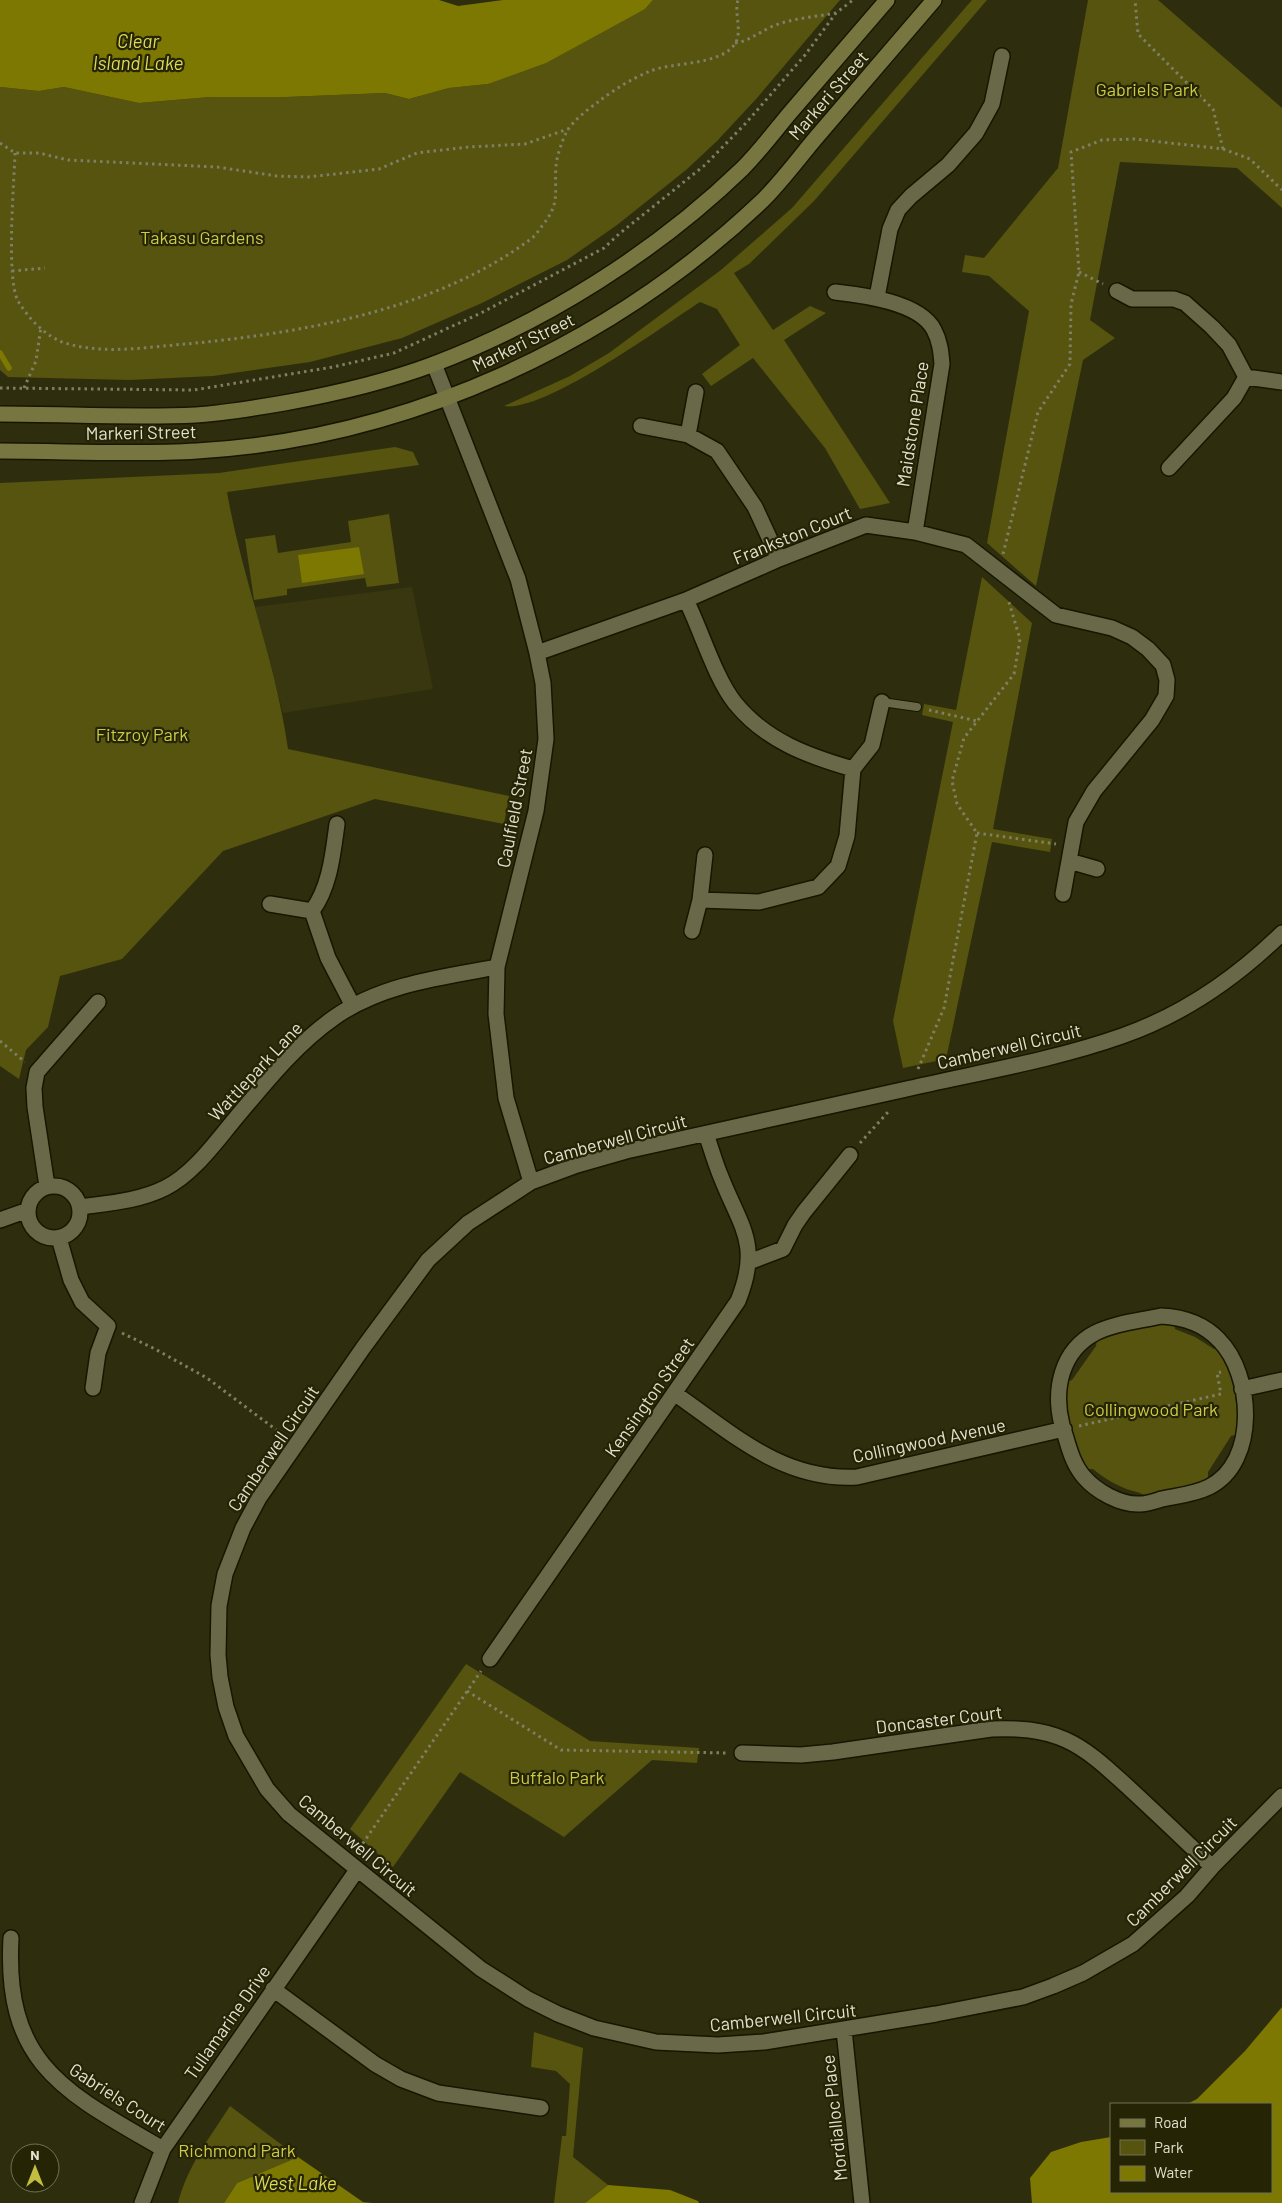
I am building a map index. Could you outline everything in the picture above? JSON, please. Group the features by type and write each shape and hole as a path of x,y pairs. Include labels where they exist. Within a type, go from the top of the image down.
{"main road":[{"name":"Markeri Street","path":"0,414 199,415 254,408 304,399 392,378 434,364 495,338 562,303 619,269 692,212 743,168 887,0"},
{"name":"Markeri Street","path":"0,451 200,451 261,444 353,426 447,398 482,384 543,355 604,322 650,292 713,244 765,198 934,0"}],"street":[{"path":"877,297 890,229 898,210 911,196 948,165 976,133 992,104 1002,56"},
{"path":"1116,291 1132,299 1174,299 1185,303 1229,345 1246,378"},
{"name":"Maidstone Place","path":"834,292 877,297 904,307 921,317 934,328 941,346 942,364 915,532"},
{"name":"Caulfield Street","path":"434,364 504,538 518,579 543,683 546,739 536,811 497,966 496,1014 506,1098 531,1182"},
{"path":"1246,378 1282,382"},
{"path":"1169,468 1234,398 1246,378"},
{"path":"688,435 696,392"},
{"path":"641,426 688,435 717,451 755,506 779,559"},
{"name":"Frankston Court","path":"537,653 686,600 779,559 866,525 915,532 966,545 1056,615 1112,628 1132,636 1164,665 1167,680 1166,696 1152,720 1094,791 1076,822 1063,894"},
{"path":"686,600 715,667 734,702 759,728 787,746 853,769"},
{"path":"700,900 759,902 818,887 838,866 847,836 853,769 872,745 882,702"},
{"path":"312,911 320,901 326,881 338,824"},
{"path":"692,931 700,900 705,856"},
{"path":"1069,861 1096,870"},
{"path":"270,904 312,911"},
{"path":"312,911 328,958 353,1006"},
{"name":"Camberwell Circuit","path":"1282,933 1251,961 1220,985 1188,1005 1124,1036 1086,1048 576,1164 531,1182 468,1223 428,1260 363,1348 260,1498 243,1528 225,1574 219,1606 218,1631 220,1677 226,1707 236,1736 267,1788 289,1814 481,1969 528,1999 558,2014 594,2028 656,2042 718,2045 764,2042 844,2030 1023,1997 1053,1986 1083,1972 1133,1944 1187,1896 1212,1867 1282,1796"},
{"name":"Wattlepark Lane","path":"80,1207 141,1197 166,1187 195,1165 286,1059 310,1036 353,1006 386,992 419,982 497,966"},
{"path":"47,1186 35,1107 34,1088 37,1072 67,1035 98,1002"},
{"name":"Kensington Street","path":"490,1659 738,1301 747,1280 749,1262 742,1222 721,1178 706,1134"},
{"path":"749,1262 783,1250 799,1218 850,1155"},
{"path":"47,1186 61,1186 71,1191 80,1207 79,1221 75,1229 60,1238 50,1238 40,1234 33,1228 29,1219 28,1210 32,1197 47,1186"},
{"path":"0,1220 28,1210"},
{"path":"60,1238 71,1280 82,1302 108,1326 98,1353 93,1388"},
{"path":"1161,1316 1175,1317 1188,1321 1218,1338 1233,1360 1236,1369 1242,1389 1246,1423 1244,1440 1231,1466 1223,1476 1210,1486 1201,1490 1140,1504 1113,1498 1088,1482 1078,1470 1068,1446 1064,1430 1058,1401 1058,1386 1062,1373 1076,1350 1085,1340 1096,1333 1114,1326 1161,1316"},
{"path":"1242,1389 1282,1380"},
{"name":"Collingwood Avenue","path":"674,1393 768,1457 789,1467 825,1477 871,1474 1064,1430"},
{"name":"Doncaster Court","path":"742,1753 801,1755 991,1729 1017,1728 1042,1731 1065,1739 1090,1754 1212,1867"},
{"name":"Tullamarine Drive","path":"142,2203 163,2149 353,1867"},
{"name":"Gabriels Court","path":"10,1938 10,1979 16,2014 35,2056 44,2068 75,2094 163,2149"},
{"path":"272,1989 375,2064 401,2079 438,2093 541,2108"},
{"name":"Mordialloc Place","path":"844,2030 862,2203"}],"lane":[{"path":"882,702 916,707"}],"path":[{"path":"0,143 15,153 40,153 76,160 217,167 278,176 321,176 379,169 417,153 469,147 525,144 568,128 598,102 650,71 712,58 727,52 735,44 738,37 738,0"},
{"path":"0,388 194,390 271,378 394,353 481,313 604,248 705,165 752,116 805,55 836,13 853,0"},
{"path":"1135,0 1138,34 1213,109 1223,149"},
{"path":"735,44 746,42 771,27 799,19 836,13"},
{"path":"15,153 12,271 18,299 48,334 65,342 98,348 125,350 239,339 302,329 371,312 439,290 477,273 534,236 553,212 557,191 556,166 568,128"},
{"path":"850,1155 910,1088 944,1008 977,833 957,804 952,781 964,738 1014,674 1020,639 999,571 1038,412 1070,364 1071,304 1079,272 1071,152 1102,140 1135,139 1223,149 1250,159 1282,190"},
{"path":"12,271 45,268"},
{"path":"1079,272 1116,291"},
{"path":"24,388 36,361 41,328"},
{"path":"916,707 977,721"},
{"path":"977,833 1072,846"},
{"path":"0,1041 37,1072"},
{"path":"108,1326 207,1378 297,1445"},
{"path":"1068,1446 1083,1443 1079,1426 1222,1394 1216,1373 1236,1369"},
{"path":"353,1867 467,1691 490,1659"},
{"path":"467,1691 561,1750 742,1753"}],"shaded area":[{"path":"412,587 433,689 283,713 255,607"}],"green space":[{"name":"Takasu Gardens","path":"653,0 840,0 757,98 717,141 686,170 617,225 567,260 482,303 402,338 310,362 213,376 130,380 8,377 0,370 0,87 39,91 64,87 139,103 210,97 286,97 385,93 409,99 449,88 488,84 645,9"},
{"path":"972,0 987,0 814,201 749,264 734,273 773,330 810,306 826,313 784,340 890,503 860,509 825,448 753,358 711,386 702,374 740,345 717,309 700,302 603,366 574,382 522,405 504,406 570,376 609,353 721,270 792,208"},
{"name":"Gabriels Park","path":"1088,0 1158,0 1282,108 1282,208 1237,168 1120,162 1090,320 1115,338 1083,360 1036,586 987,543 1029,311 989,276 962,272 965,255 984,258 1058,168"},
{"name":"Fitzroy Park","path":"395,447 413,452 419,465 227,492 241,557 276,684 288,749 509,796 504,824 375,799 223,851 122,959 60,976 48,1027 26,1050 19,1079 0,1066 0,483 219,473"},
{"path":"389,514 399,583 367,587 365,578 287,589 287,595 254,600 245,539 275,535 278,553 351,542 348,521"},
{"path":"982,577 1032,623 993,829 1052,839 1050,852 992,842 946,1059 903,1068 893,1021 953,722 922,715 924,704 956,710"},
{"name":"Collingwood Park","path":"1174,1321 1175,1329 1195,1337 1214,1349 1220,1348 1225,1358 1234,1390 1239,1434 1231,1436 1208,1472 1208,1481 1147,1497 1116,1484 1093,1469 1083,1469 1066,1411 1065,1382 1072,1380 1096,1346 1097,1339 1135,1327"},
{"name":"Buffalo Park","path":"466,1664 590,1741 699,1748 697,1763 652,1760 564,1837 460,1772 393,1867 350,1829"},
{"path":"534,2032 583,2048 573,2157 608,2185 585,2203 554,2203 562,2136 566,2136 570,2084 556,2071 531,2067"},
{"name":"Richmond Park","path":"230,2106 298,2157 237,2183 224,2203 178,2203 193,2165"}],"water":[{"name":"Clear Island Lake","path":"0,0 439,0 458,6 503,0 653,0 645,9 546,63 488,84 449,88 409,99 385,93 286,97 210,97 139,103 64,87 39,91 0,87"},
{"path":"359,547 364,574 302,583 298,555"},
{"path":"1282,2007 1282,2203 1032,2203 1030,2178 1051,2152 1081,2142 1110,2137 1110,2193 1272,2193 1272,2103 1189,2103 1197,2099 1245,2051"},
{"name":"West Lake","path":"298,2157 363,2202 372,2203 224,2203 237,2183"},
{"path":"608,2185 670,2190 699,2203 585,2203"}],"waterway":[{"path":"0,353 9,368"}]}
